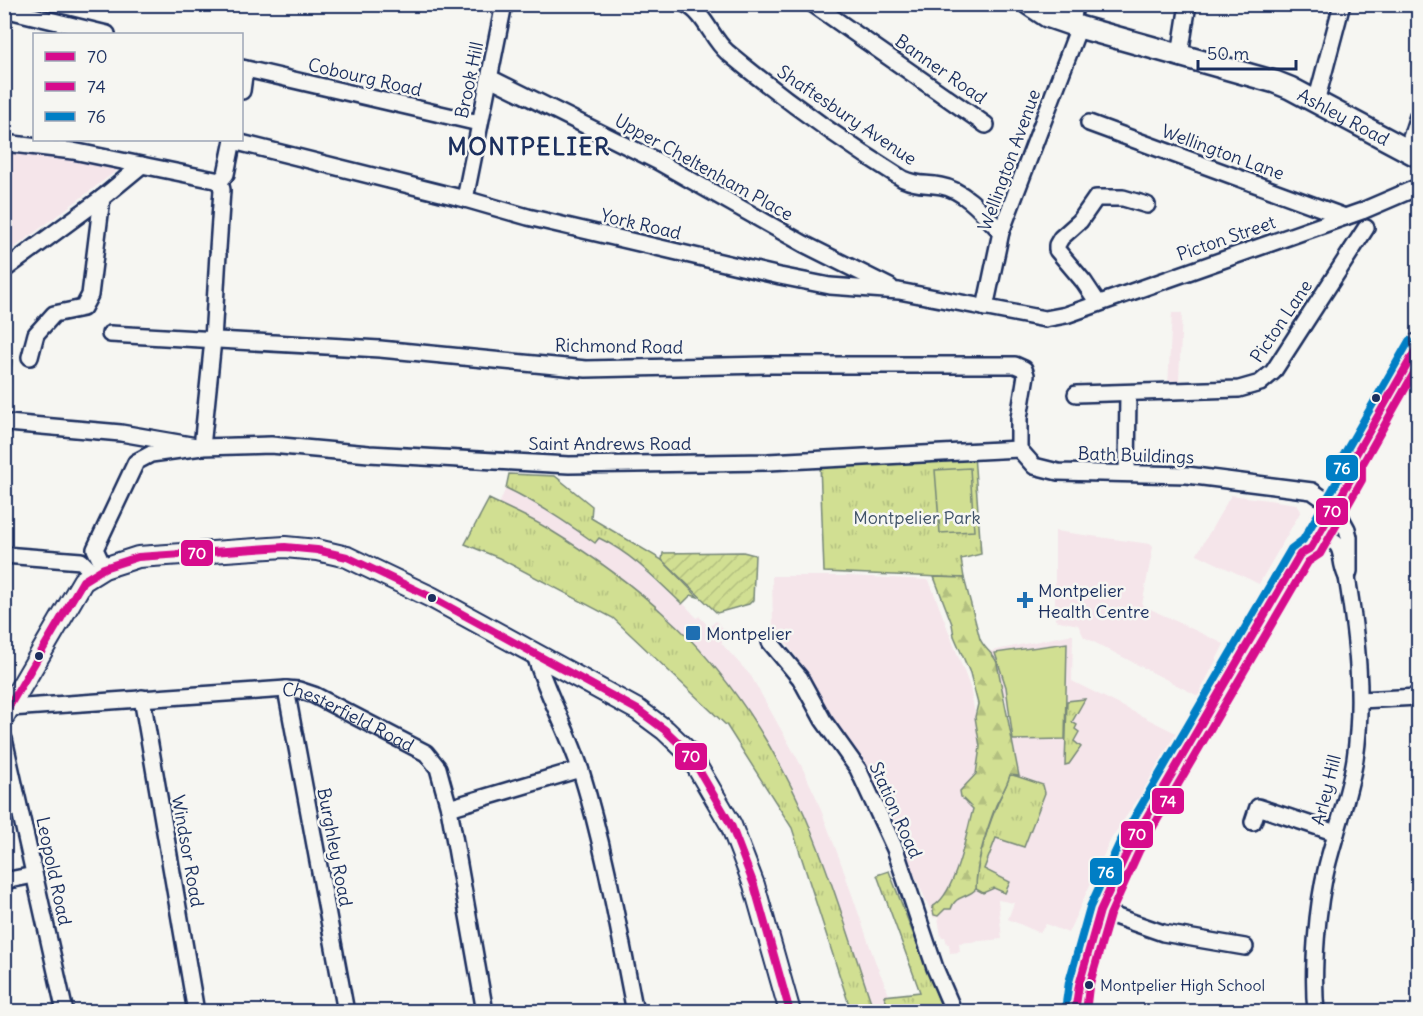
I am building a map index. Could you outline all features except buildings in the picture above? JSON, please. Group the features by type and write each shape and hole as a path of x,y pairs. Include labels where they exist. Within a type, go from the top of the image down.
{"main road":[{"name":"Ashley Road","path":"1029,4 1047,16 1075,19 1180,55 1275,82 1413,153"},
{"path":"1300,554 1311,548 1318,536 1342,467 1352,463 1419,346"},
{"path":"1075,1011 1079,985 1100,911 1143,822 1300,554 1300,542 1330,503"}],"street":[{"name":"Brook Hill","path":"465,199 504,4"},
{"name":"Shaftesbury Avenue","path":"685,4 699,15 720,45 785,97 903,179 916,184 953,189 965,197 1001,232"},
{"name":"Banner Road","path":"813,4 832,10 986,125"},
{"path":"1180,55 1188,4"},
{"path":"1316,102 1342,4"},
{"path":"4,9 103,33"},
{"name":"Wellington Avenue","path":"985,308 1001,232 1075,19"},
{"name":"Cobourg Road","path":"243,68 479,123"},
{"name":"Upper Cheltenham Place","path":"490,78 657,161 804,244 899,291"},
{"path":"1413,153 1419,117"},
{"name":"Wellington Lane","path":"1089,123 1345,218"},
{"path":"220,181 226,174 233,141"},
{"name":"York Road","path":"237,141 528,217 799,280 830,286 899,291 1045,319"},
{"path":"4,143 73,151 220,181"},
{"path":"4,270 102,198 142,165"},
{"path":"202,447 213,340 222,190 220,181"},
{"name":"Picton Street","path":"1045,319 1066,315 1345,218 1419,187"},
{"path":"30,357 36,334 46,322 54,314 83,308 90,295 102,198"},
{"path":"1098,303 1084,282 1060,256 1057,245 1061,238 1080,221 1096,198 1123,198 1147,205"},
{"name":"Picton Lane","path":"1076,393 1239,389 1260,383 1273,372 1366,228"},
{"name":"Richmond Road","path":"110,334 380,350 586,369 767,365 1015,365 1024,369 1026,375 1019,418 1019,449"},
{"path":"1127,473 1128,393"},
{"name":"Saint Andrews Road","path":"8,423 121,433 202,447"},
{"name":"Saint Andrews Road","path":"98,571 95,549 136,462 151,454 202,447 270,444 369,454 569,465 768,462 1019,449"},
{"name":"Bath Buildings","path":"1019,449 1029,462 1044,470 1187,476 1235,481 1312,492 1330,503"},
{"name":"Arley Hill","path":"1330,503 1349,537 1347,577"},
{"name":"Arley Hill","path":"1316,1011 1315,971 1322,897 1355,762 1360,700 1359,663 1347,577 1343,570 1338,544 1318,536"},
{"path":"7,712 83,581 98,571 138,558 285,547 317,550 347,557 534,652 638,710 665,730 689,753 731,825 754,885 790,1011"},
{"path":"4,555 81,561 98,571"},
{"name":"Station Road","path":"770,642 800,678 823,720 858,769 895,849 935,968 954,1011"},
{"path":"534,652 541,675 580,769 600,840 635,1011"},
{"name":"Burghley Road","path":"286,689 346,1011"},
{"name":"Chesterfield Road","path":"7,712 142,698 299,690 314,695 426,753 438,768 449,808 485,1011"},
{"name":"Windsor Road","path":"142,698 196,1011"},
{"path":"1360,700 1419,698"},
{"name":"Leopold Road","path":"4,739 65,1011"},
{"path":"449,808 580,769"},
{"path":"1253,822 1258,807 1336,833"},
{"path":"4,881 34,875"},
{"path":"1100,911 1163,933 1245,947"}],"shaded area":[{"path":"5,149 33,151 119,169 5,255"},
{"path":"1172,313 1182,313 1179,381 1168,386"},
{"path":"506,488 531,499 595,542 599,538 613,544 681,604 683,603 697,618 699,616 709,627 716,621 729,635 721,643 751,676 802,767 816,797 890,997 885,997 890,1011 874,1011 806,818 760,730 732,691 702,653 668,617 631,585 549,529 499,504"},
{"path":"1231,495 1297,504 1301,511 1259,584 1197,554"},
{"path":"1055,531 1150,544 1153,547 1142,605 1224,644 1198,696 1084,637 1078,625 1055,620"},
{"path":"772,576 850,576 929,580 970,687 985,766 1015,754 1006,699 982,653 1073,634 1072,681 1176,733 1142,793 1111,839 1068,933 1046,924 1040,933 1008,919 1014,903 998,900 1002,939 959,943 960,952 950,953 949,944 945,937 941,937 938,917 934,918 892,826 855,756 805,670 785,641 773,630"}],"green space":[{"path":"5,344 9,344 12,361 5,423 7,379 5,378"},
{"name":"Montpelier Park","path":"974,454 981,554 961,559 964,578 824,572 820,464"},
{"path":"970,468 974,531 940,533 935,470"},
{"path":"509,474 555,476 592,506 591,518 662,560 698,597 691,595 682,604 622,551 599,538 595,543 552,513 506,488"},
{"path":"489,499 550,530 625,582 689,638 729,685 764,737 806,818 834,890 874,1011 851,1011 792,828 727,726 613,618 499,558 465,544"},
{"path":"743,552 755,555 753,600 749,604 717,613 662,560 663,553"},
{"path":"934,577 964,578 980,639 997,663 1019,776 1010,775 996,805 980,857 976,889 955,901 951,909 945,909 938,916 934,915 932,907 948,890 954,877 973,809 961,797 960,791 976,774 980,747 975,717 978,704 970,673 954,636 952,624"},
{"path":"1067,643 1065,739 1013,740 1006,687 995,653"},
{"path":"1085,699 1072,722 1077,725 1075,729 1079,732 1074,741 1081,747 1069,764 1065,765 1067,701"},
{"path":"1010,774 1043,785 1045,793 1024,847 996,838 984,869 1010,882 1005,893 994,888 983,893 976,889 982,847"},
{"path":"889,871 943,1011 890,1011 884,996 920,992 877,875"}],"transit line":[{"name":"76","path":"1065,1010 1069,982 1090,907 1120,842 1291,549 1303,540 1342,473 1342,458 1409,341"},
{"name":"70","path":"1075,1012 1079,985 1100,911 1130,846 1300,554 1311,548 1353,475 1351,463 1418,346"},
{"name":"74","path":"1086,1012 1089,987 1110,915 1139,851 1308,562 1320,554 1362,480 1362,465 1418,366"},
{"name":"70","path":"4,715 83,581 104,568 138,557 285,547 317,550 347,557 431,597 638,710 665,730 689,753 731,825 754,885 790,1012"}],"place":[{"name":"Montpelier Health Centre","path":"1025,600"},
{"name":"Montpelier","path":"693,633"},
{"name":"Montpelier High School","path":"1089,985"}],"district":[{"name":"MONTPELIER","path":"529,146"}]}
